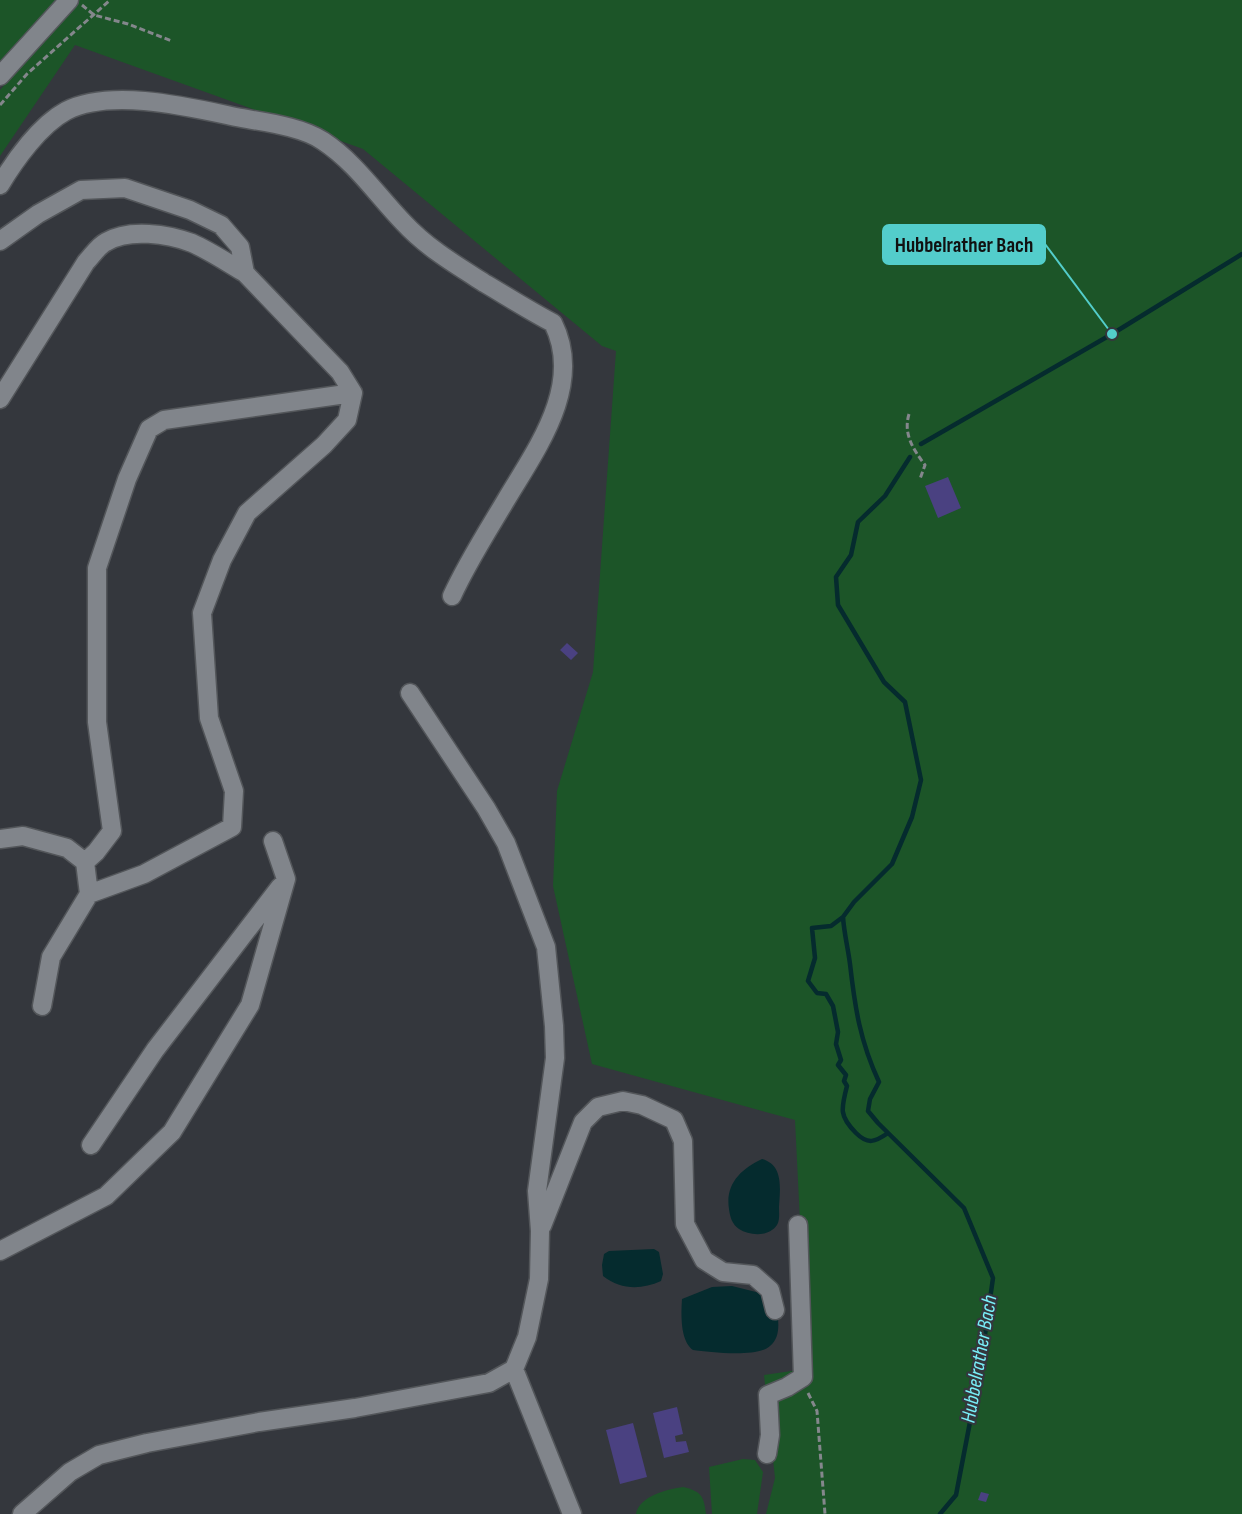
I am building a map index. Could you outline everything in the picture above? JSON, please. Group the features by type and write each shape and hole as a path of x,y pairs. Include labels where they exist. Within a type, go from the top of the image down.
{"street":[{"path":"0,76 69,0"},
{"path":"0,185 22,152 52,121 64,112 90,102 177,104 297,130 322,140 340,155 369,182 403,222 437,254 553,323 561,339 564,356 557,407 533,456 467,564 452,596"},
{"path":"0,241 38,214 81,190 125,188 190,210 220,225 240,247 245,273"},
{"path":"0,399 86,262 104,243 121,236 137,234 172,237 193,244 245,273 340,372 353,393 347,420 324,445 247,513 222,560 202,613 209,718 234,791 232,827 144,874 89,894"},
{"path":"85,862 112,831 98,722 98,568 127,479 149,429 164,420 353,393"},
{"path":"22,1514 70,1472 99,1455 147,1443 259,1422 355,1408 489,1383 514,1369 527,1337 539,1280 540,1231 537,1191 555,1058 546,947 506,843 486,808 410,693"},
{"path":"0,839 23,836 67,848 85,862 89,894 51,957 42,1006"},
{"path":"0,1251 106,1196 172,1132 250,1005 286,879 273,841"},
{"path":"92,1145 155,1050 286,879"},
{"path":"540,1231 583,1122 598,1107 623,1101 642,1105 674,1120 683,1141 685,1224 704,1260 723,1272 753,1275 770,1290 775,1310"},
{"path":"767,1454 770,1435 768,1395 803,1377 798,1226"},
{"path":"514,1369 572,1514"}],"path":[{"path":"0,105 27,74 110,0"},
{"path":"94,15 128,24 172,41"},
{"path":"909,414 906,423 910,445 925,465 920,478"},
{"path":"803,1377 818,1411 825,1514"}],"green space":[{"path":"0,0 56,0 0,65"},
{"path":"79,0 1242,0 1242,1514 766,1514 775,1478 764,1375 805,1369 805,1322 795,1120 592,1064 553,886 557,791 593,672 616,351 602,346 363,149 75,45 0,156 0,90"},
{"path":"743,1459 755,1460 763,1472 757,1514 712,1514 709,1467"},
{"path":"683,1487 694,1490 700,1495 706,1514 636,1514 642,1502 648,1498"}],"water":[{"path":"762,1159 774,1166 779,1178 779,1219 774,1229 769,1232 754,1234 743,1231 735,1225 730,1215 728,1200 736,1178"},
{"path":"654,1249 659,1252 663,1274 661,1281 646,1286 631,1287 617,1284 603,1276 604,1254 609,1251"},
{"path":"732,1286 764,1294 771,1314 778,1319 775,1341 764,1350 755,1352 693,1350 684,1334 682,1299 712,1287"}],"building":[{"path":"948,477 961,508 938,518 925,486"},
{"path":"567,643 578,653 571,660 560,650"},
{"path":"677,1407 683,1434 675,1436 676,1442 686,1441 689,1452 664,1458 653,1413"},
{"path":"633,1423 647,1477 620,1484 606,1430"},
{"path":"981,1492 989,1494 986,1502 978,1500"}],"waterway":[{"name":"Hubbelrather Bach","path":"921,444 1112,334 1242,254"},
{"name":"Hubbelrather Bach","path":"910,457 885,496 858,522 851,555 836,577 838,605 884,682 905,702 921,780 912,817 892,864 854,902 843,917 859,1024 879,1082 870,1099 868,1111 964,1208 993,1278 980,1370 956,1495 940,1514"},
{"path":"843,917 831,926 812,928 815,958 808,981 817,993 826,994 833,1006 838,1032 836,1044 841,1060 838,1065 846,1075 844,1117 850,1127 868,1141 888,1133"}],"place":[{"name":"Hubbelrather Bach","path":"1112,334"}]}
